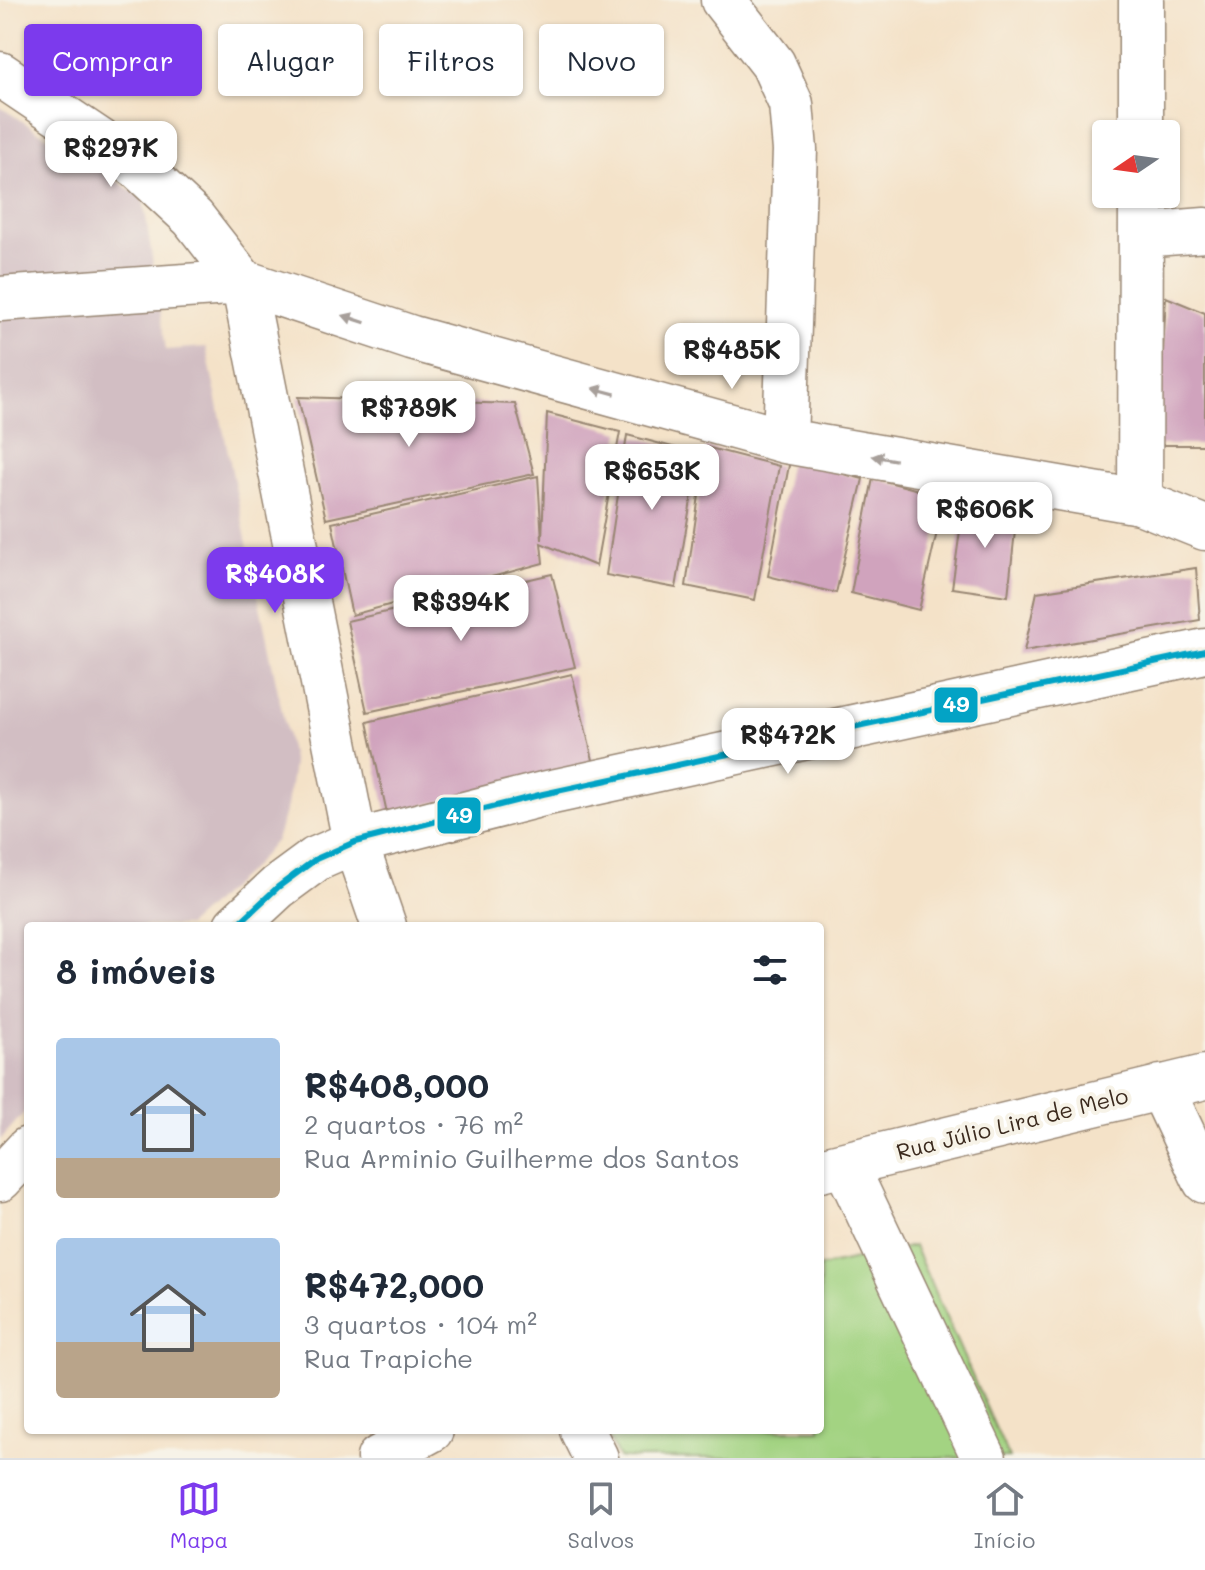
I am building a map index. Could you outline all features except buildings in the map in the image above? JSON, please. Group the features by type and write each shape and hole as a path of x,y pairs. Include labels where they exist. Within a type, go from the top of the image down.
{"street":[{"path":"723,0 773,64 791,104 795,150 785,441"},
{"path":"1141,0 1141,120"},
{"path":"0,74 137,166 193,218 243,282 355,842 383,922"},
{"path":"1140,502 1141,214 1205,230"},
{"path":"0,299 243,282 412,338 785,441 1140,502 1205,528"},
{"path":"240,922 278,887 316,859 355,842 543,794 1205,651"},
{"name":"Rua Júlio Lira de Melo","path":"833,1167 1205,1077"},
{"path":"1161,1087 1205,1181"},
{"path":"0,1179 24,1153"},
{"path":"833,1167 984,1458"},
{"path":"379,1458 424,1434"},
{"path":"584,1434 596,1458"}],"shaded area":[{"path":"0,107 143,198 166,350 206,347 293,764 287,806 276,840 253,867 191,922 24,922 24,1113 0,1140"}],"green space":[{"path":"914,1246 1009,1458 619,1458 607,1434 824,1434 824,1266"}],"transit line":[{"name":"49","path":"240,922 278,887 316,859 355,842 543,794 1205,651"}]}
